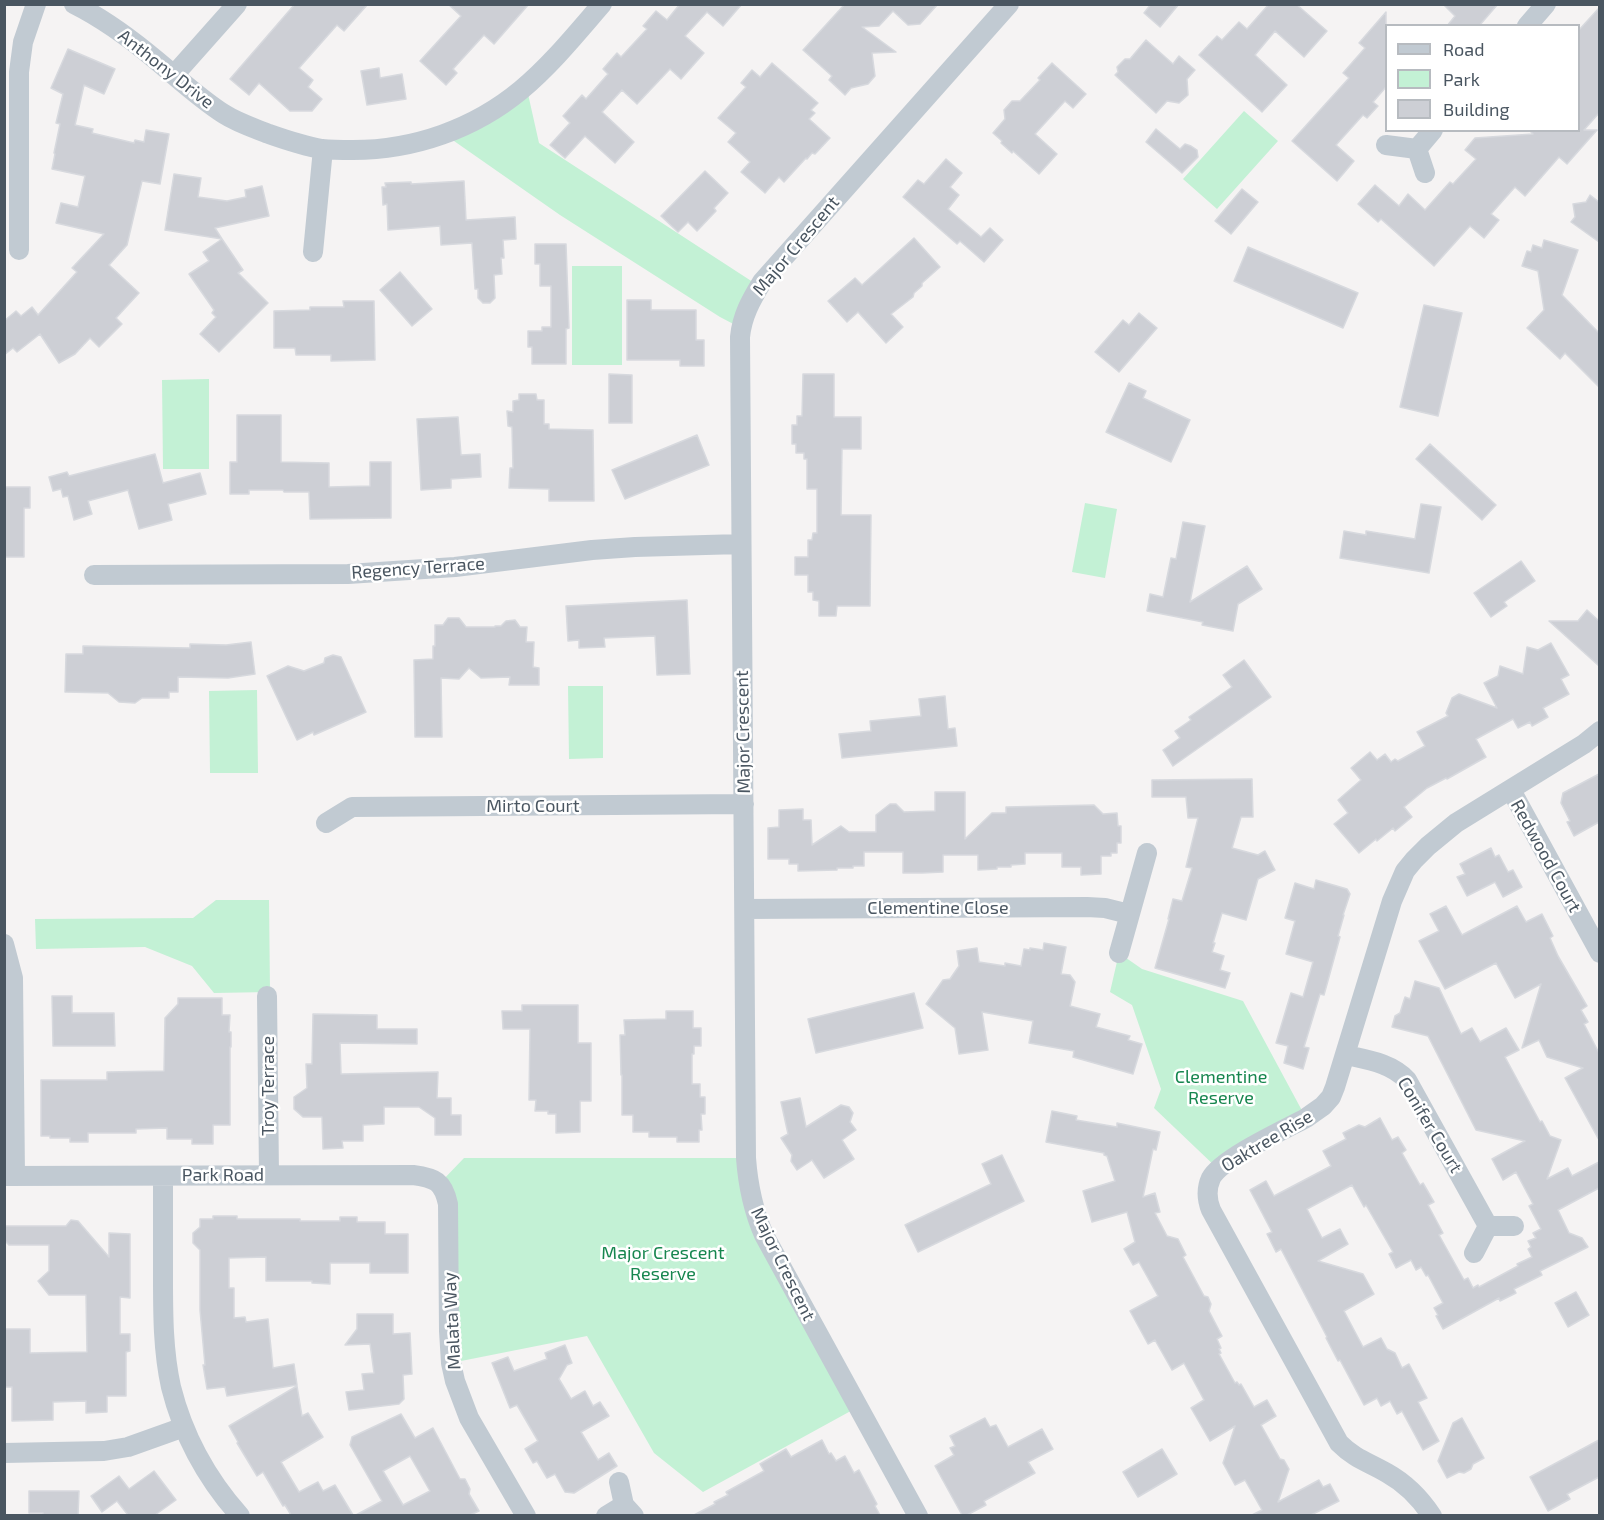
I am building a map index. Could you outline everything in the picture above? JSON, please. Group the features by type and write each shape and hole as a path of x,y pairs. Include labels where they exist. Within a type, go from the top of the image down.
{"street":[{"path":"19,250 19,72 23,42 36,4"},
{"name":"Anthony Drive","path":"74,4 106,22 139,46 199,97 240,122 299,144 323,149 366,150 406,145 444,134 477,119 505,102 553,60 602,4"},
{"path":"174,75 237,4"},
{"name":"Major Crescent","path":"918,1515 787,1278 761,1227 749,1189 746,1158 741,326 749,303 771,270 1009,4"},
{"path":"1529,24 1546,4"},
{"path":"1417,149 1431,132"},
{"path":"1386,144 1417,149"},
{"path":"313,252 323,149"},
{"path":"1417,149 1425,173"},
{"name":"Regency Terrace","path":"94,575 371,573 455,567 592,550 741,544"},
{"name":"Oaktree Rise","path":"1432,1515 1402,1482 1359,1460 1338,1443 1211,1210 1208,1202 1208,1185 1225,1162 1306,1118 1331,1097 1392,902 1405,871 1428,846 1456,823 1584,744 1599,731"},
{"name":"Redwood Court","path":"1511,790 1599,953"},
{"name":"Mirto Court","path":"326,823 352,807 744,804"},
{"path":"1119,953 1147,853"},
{"name":"Clementine Close","path":"745,909 1087,907 1105,908 1129,914"},
{"path":"4,944 13,978 10,1176"},
{"name":"Troy Terrace","path":"267,996 269,1175"},
{"name":"Conifer Court","path":"1346,1055 1391,1068 1400,1072 1407,1080 1488,1227"},
{"name":"Park Road","path":"10,1176 413,1174 432,1178 440,1183"},
{"path":"163,1176 163,1317 165,1348 172,1388 184,1427 200,1460 213,1482 240,1515"},
{"name":"Malata Way","path":"440,1183 448,1204 448,1331 455,1381 469,1418 526,1515"},
{"path":"1474,1253 1488,1227 1514,1226"},
{"path":"4,1453 104,1451 128,1447 184,1427"},
{"path":"606,1515 629,1510 619,1482"}],"green space":[{"path":"526,85 539,143 759,286 741,328 560,215 444,134"},
{"path":"1244,111 1278,141 1217,209 1183,179"},
{"path":"572,266 622,266 622,365 572,365"},
{"path":"209,379 209,469 163,469 162,380"},
{"path":"1085,503 1117,509 1105,578 1072,572"},
{"path":"568,686 603,686 603,758 569,759"},
{"path":"257,690 258,773 210,773 209,691"},
{"path":"216,900 269,900 270,992 214,993 192,966 145,947 36,949 35,919 193,918"},
{"name":"Clementine Reserve","path":"1119,953 1142,969 1243,1001 1306,1118 1218,1169 1154,1108 1161,1089 1132,1005 1110,992"},
{"name":"Major Crescent Reserve","path":"464,1158 746,1158 749,1189 858,1407 703,1492 654,1453 587,1336 451,1363 440,1183"}],"building":[{"path":"295,4 368,4 344,31 337,25 299,68 313,80 308,87 322,99 312,111 290,111 259,83 249,95 230,79"},
{"path":"448,4 529,4 494,44 484,35 453,69 457,73 446,85 420,61 461,16"},
{"path":"680,4 742,4 723,26 707,12 685,36 704,53 681,79 670,69 637,104 622,90 602,112 634,142 615,163 585,136 565,158 550,145 570,123 563,116 582,95 586,99 608,74 603,69 617,53 621,57 647,29 643,26 656,11 667,20"},
{"path":"845,4 938,4 920,24 908,25 893,11 879,26 862,27 896,52 872,53 875,76 868,84 851,88 845,95 829,80 832,76 803,50"},
{"path":"1151,4 1179,4 1160,27 1144,13"},
{"path":"1269,4 1296,4 1327,31 1304,57 1275,31 1255,55 1287,85 1262,112 1199,55 1217,36 1222,40 1239,22 1247,29"},
{"path":"1443,4 1498,4 1481,24 1449,24 1455,16"},
{"path":"1599,8 1599,113 1584,130 1597,130 1567,164 1559,157 1525,196 1515,187 1491,214 1499,220 1484,238 1470,226 1434,266 1381,219 1378,222 1358,204 1375,185 1399,206 1408,194 1425,210 1450,182 1453,184 1476,159 1465,150 1475,138 1533,134 1531,132 1580,132 1580,29"},
{"path":"1386,12 1385,88 1373,102 1378,106 1367,118 1363,115 1336,145 1354,161 1337,181 1292,141 1349,78 1343,73 1365,48 1359,43"},
{"path":"1146,40 1173,64 1179,56 1195,70 1187,79 1188,95 1179,103 1167,101 1156,113 1115,75 1118,72 1117,67 1125,59 1130,59"},
{"path":"68,49 115,69 104,94 84,85 75,125 93,129 92,133 134,143 135,140 144,142 146,130 169,134 160,184 142,181 127,245 109,265 139,293 116,318 122,324 99,347 90,338 75,354 59,363 40,334 17,352 13,348 4,355 4,321 16,311 21,316 32,307 38,315 77,272 72,268 104,234 56,223 61,203 78,207 85,176 52,169 60,124 56,123 63,94 51,88"},
{"path":"772,63 818,103 811,110 815,113 809,119 830,138 815,154 812,153 806,158 784,182 779,177 765,193 741,172 750,162 728,142 736,133 718,118 746,87 741,83 752,70 760,77"},
{"path":"1052,63 1086,94 1073,108 1065,101 1035,134 1057,154 1039,174 1013,151 1012,153 993,133 1005,119 1004,110 1012,101 1020,101"},
{"path":"379,68 380,78 402,74 406,99 367,105 361,71"},
{"path":"1156,129 1180,149 1185,144 1197,150 1198,157 1182,173 1146,142"},
{"path":"946,159 962,173 950,187 959,195 948,209 981,237 990,228 1003,240 984,262 960,241 957,244 903,197 918,180 924,184"},
{"path":"705,171 728,193 714,208 716,211 697,231 688,222 678,232 661,216"},
{"path":"174,174 201,178 198,197 227,201 246,197 245,190 262,186 269,216 215,228 222,239 165,230"},
{"path":"464,181 466,220 515,217 516,239 503,240 502,274 494,275 495,298 490,303 483,303 478,298 478,289 475,289 472,243 441,245 440,226 388,230 387,204 383,205 382,187 386,187 385,183"},
{"path":"1242,189 1258,202 1231,234 1215,221"},
{"path":"1590,195 1599,202 1599,242 1571,222 1575,217 1573,204 1586,202"},
{"path":"914,238 940,267 922,283 913,297 891,314 903,327 886,343 858,312 847,322 828,301 855,278 862,285"},
{"path":"222,239 243,270 238,273 268,303 219,352 200,334 216,317 212,313 214,310 189,274 209,261 203,252"},
{"path":"1544,240 1578,250 1562,295 1599,333 1599,387 1565,353 1560,359 1527,328 1544,310 1538,271 1522,266 1527,251 1531,252 1533,245 1542,248"},
{"path":"535,244 566,244 569,328 566,329 566,364 532,364 532,347 528,347 528,331 542,331 542,327 551,327 551,286 540,286 540,264 535,264"},
{"path":"1248,247 1358,293 1343,328 1234,281"},
{"path":"400,272 432,309 412,326 380,290"},
{"path":"627,300 651,300 651,310 696,310 696,340 704,340 704,366 680,366 680,360 627,360"},
{"path":"343,301 374,301 375,360 331,361 331,355 296,355 295,348 274,348 274,311 310,310 310,307 344,307"},
{"path":"1424,305 1462,313 1438,416 1400,407"},
{"path":"1139,313 1157,328 1119,372 1095,352 1123,320 1129,325"},
{"path":"609,374 632,375 632,423 609,423"},
{"path":"803,374 834,374 834,417 861,417 861,449 842,449 841,515 871,515 870,606 837,606 836,616 819,616 819,601 813,600 813,592 808,592 808,575 795,575 795,557 808,557 808,540 812,540 813,533 817,533 817,489 807,489 807,459 804,459 804,453 796,453 796,444 792,444 792,425 797,425 797,416 802,416"},
{"path":"1129,383 1146,391 1143,398 1190,420 1171,462 1106,432"},
{"path":"519,394 536,394 537,400 544,400 544,424 549,424 549,429 593,430 594,501 549,501 549,489 509,488 510,468 513,468 512,427 508,426 507,411 513,412 513,401 519,400"},
{"path":"237,415 281,415 281,462 329,463 329,487 370,486 370,462 391,462 391,518 310,519 309,492 249,490 249,494 230,494 230,462 237,462"},
{"path":"458,417 461,455 480,454 481,477 451,479 451,488 421,490 417,419"},
{"path":"697,435 709,465 625,499 612,470"},
{"path":"1430,444 1496,505 1482,520 1416,459"},
{"path":"155,454 163,483 200,473 206,494 168,504 172,520 139,529 128,490 88,501 92,514 74,520 68,496 63,497 61,489 53,491 49,477 67,472 69,476"},
{"path":"4,487 30,487 30,508 24,508 24,557 4,557"},
{"path":"1421,504 1441,507 1429,573 1340,558 1344,531 1366,535 1366,531 1415,539"},
{"path":"1183,522 1205,526 1190,602 1247,566 1262,589 1238,604 1233,631 1202,625 1203,622 1147,611 1150,594 1163,597 1171,558 1176,559"},
{"path":"1521,561 1535,581 1504,602 1507,606 1491,617 1474,593"},
{"path":"687,600 690,674 657,675 655,636 604,638 605,647 579,648 579,640 568,641 566,606"},
{"path":"1587,610 1599,621 1599,666 1549,621 1578,621"},
{"path":"448,618 459,618 466,627 495,627 501,626 506,621 515,620 520,627 527,627 526,642 534,642 533,667 539,668 539,685 509,685 510,677 481,678 469,668 459,679 441,678 442,737 415,737 414,660 433,659 435,625 443,625"},
{"path":"251,642 255,674 228,678 178,677 178,692 169,692 169,698 142,698 135,703 119,702 108,693 65,692 66,654 83,654 83,646 190,648 190,644 226,645"},
{"path":"1551,643 1569,675 1561,679 1569,694 1543,708 1548,717 1532,726 1530,722 1518,728 1513,719 1476,739 1486,757 1427,788 1404,807 1412,817 1395,831 1393,828 1377,841 1376,839 1359,853 1334,824 1348,813 1338,800 1361,780 1351,768 1370,752 1377,760 1385,754 1391,762 1395,759 1398,761 1425,746 1417,732 1448,716 1446,713 1452,698 1459,694 1497,708 1484,683 1498,676 1500,666 1523,674 1527,647 1538,650"},
{"path":"333,655 341,657 366,712 297,740 267,676 288,666 304,671 324,663 325,658"},
{"path":"1244,660 1271,697 1173,766 1163,750 1180,738 1175,731 1191,720 1189,717 1232,687 1223,675"},
{"path":"945,696 948,729 955,728 957,746 842,758 839,734 871,731 870,721 921,716 919,699"},
{"path":"1599,774 1599,822 1574,836 1561,803 1563,793"},
{"path":"1252,779 1253,817 1241,817 1232,848 1258,855 1265,851 1275,870 1258,879 1246,920 1222,913 1212,952 1224,956 1220,970 1230,973 1225,988 1155,968 1173,899 1182,901 1192,868 1186,867 1198,818 1188,818 1186,797 1152,797 1152,780"},
{"path":"935,792 965,792 965,839 992,813 1006,813 1006,807 1094,805 1103,814 1117,813 1118,826 1121,826 1121,843 1117,843 1117,853 1111,853 1111,856 1101,856 1101,874 1081,875 1081,867 1062,867 1062,853 1025,853 1025,864 978,870 978,855 943,855 943,872 922,873 903,873 903,852 864,852 864,866 837,868 837,870 798,871 798,864 789,864 789,859 768,859 768,828 779,827 779,810 803,809 803,820 811,820 812,845 841,826 849,832 876,832 876,815 890,804 896,804 904,812 935,811"},
{"path":"1491,848 1495,857 1499,855 1508,872 1513,870 1522,887 1503,897 1495,882 1467,896 1457,877 1465,874 1460,864"},
{"path":"1316,880 1347,889 1350,894 1324,995 1320,994 1304,1047 1309,1048 1303,1069 1284,1063 1288,1046 1276,1043 1291,993 1303,997 1313,962 1286,954 1295,921 1285,918 1295,883 1314,889"},
{"path":"1446,906 1462,935 1517,906 1526,922 1542,914 1553,936 1550,938 1558,956 1587,1006 1581,1010 1588,1022 1584,1024 1599,1053 1599,1140 1565,1078 1583,1068 1547,1057 1539,1040 1522,1048 1541,984 1515,998 1496,963 1445,989 1419,941 1439,931 1430,914"},
{"path":"1044,943 1066,947 1061,974 1070,975 1075,982 1070,1006 1100,1014 1096,1027 1130,1036 1128,1040 1142,1044 1133,1074 1073,1057 1074,1051 1029,1043 1033,1021 982,1012 988,1050 959,1054 955,1028 926,1004 943,980 950,979 959,966 957,951 977,948 979,962 1021,966 1024,949 1043,950"},
{"path":"1415,981 1439,988 1461,1034 1472,1028 1480,1042 1506,1028 1519,1050 1505,1057 1540,1122 1542,1121 1550,1136 1561,1140 1547,1179 1568,1168 1572,1176 1599,1162 1599,1188 1558,1210 1569,1233 1582,1238 1588,1247 1540,1271 1542,1275 1514,1289 1516,1293 1500,1301 1499,1298 1443,1329 1434,1308 1443,1303 1428,1275 1426,1276 1421,1267 1416,1270 1411,1260 1396,1268 1389,1254 1393,1252 1352,1185 1307,1209 1322,1238 1340,1229 1348,1244 1318,1261 1363,1274 1374,1294 1344,1311 1363,1347 1381,1338 1387,1349 1395,1353 1402,1368 1409,1364 1427,1398 1418,1402 1439,1441 1423,1450 1402,1411 1397,1414 1390,1401 1381,1406 1377,1398 1364,1405 1340,1360 1338,1361 1281,1249 1276,1252 1267,1234 1272,1232 1250,1190 1266,1181 1274,1196 1331,1166 1323,1151 1346,1139 1343,1133 1359,1125 1365,1127 1380,1118 1392,1140 1398,1137 1406,1150 1402,1153 1420,1185 1423,1183 1434,1202 1428,1205 1443,1233 1439,1235 1464,1280 1468,1278 1473,1288 1478,1285 1479,1287 1532,1257 1528,1249 1531,1247 1528,1241 1536,1238 1533,1233 1541,1229 1529,1206 1533,1204 1516,1172 1503,1180 1492,1159 1525,1141 1476,1130 1428,1036 1392,1027 1405,997 1410,999"},
{"path":"914,993 923,1028 816,1053 808,1019"},
{"path":"52,996 72,996 72,1013 114,1013 115,1046 53,1046"},
{"path":"178,998 222,998 222,1015 230,1015 230,1125 213,1125 213,1144 192,1144 192,1139 167,1139 167,1128 136,1129 136,1133 88,1133 88,1142 70,1142 70,1138 41,1136 41,1080 107,1080 107,1072 164,1071 165,1018 178,1004"},
{"path":"522,1005 578,1005 578,1043 591,1043 591,1101 580,1101 580,1132 556,1133 556,1114 548,1114 548,1111 535,1111 536,1100 529,1100 530,1029 503,1029 502,1011 522,1011"},
{"path":"666,1011 693,1011 693,1028 701,1028 701,1046 694,1046 694,1054 692,1054 692,1084 700,1084 700,1097 705,1097 705,1114 701,1114 702,1130 699,1130 699,1142 677,1142 677,1137 649,1137 649,1132 633,1132 633,1115 622,1115 620,1035 625,1035 624,1020 666,1019"},
{"path":"313,1014 377,1015 377,1029 417,1029 417,1044 340,1043 341,1074 438,1072 437,1098 451,1098 451,1115 461,1115 461,1135 435,1135 435,1118 419,1107 384,1107 384,1124 363,1125 363,1141 342,1141 343,1148 323,1149 322,1117 303,1117 294,1109 294,1097 307,1088 306,1064 312,1064"},
{"path":"800,1098 806,1127 841,1105 849,1107 853,1113 850,1122 856,1130 842,1140 854,1159 824,1178 812,1160 797,1170 791,1161 792,1155 781,1138 788,1134 781,1102"},
{"path":"1052,1111 1077,1116 1076,1120 1117,1127 1117,1123 1160,1132 1156,1150 1153,1149 1143,1197 1155,1193 1160,1212 1155,1213 1167,1236 1178,1239 1186,1255 1183,1257 1204,1296 1208,1297 1211,1304 1209,1311 1222,1336 1217,1339 1221,1348 1219,1354 1235,1383 1241,1384 1254,1407 1267,1400 1276,1416 1261,1425 1280,1459 1284,1460 1289,1469 1278,1502 1319,1480 1323,1487 1330,1484 1339,1501 1311,1515 1252,1515 1262,1510 1245,1480 1235,1485 1223,1463 1235,1426 1210,1441 1191,1408 1204,1400 1184,1363 1172,1370 1155,1340 1148,1344 1130,1311 1158,1296 1139,1262 1133,1265 1124,1249 1135,1242 1127,1212 1092,1222 1083,1191 1115,1181 1107,1156 1104,1153 1046,1142"},
{"path":"1002,1155 1024,1201 918,1252 905,1225 991,1184 982,1164"},
{"path":"213,1216 237,1216 237,1219 300,1219 300,1221 340,1221 340,1217 357,1217 357,1222 385,1222 385,1234 408,1234 408,1273 370,1273 370,1263 330,1263 330,1284 312,1283 312,1281 266,1281 266,1257 229,1258 229,1288 234,1288 234,1318 245,1317 246,1322 268,1319 273,1368 294,1364 297,1385 227,1396 225,1387 207,1389 203,1365 205,1365 200,1310 200,1250 193,1243 193,1233 200,1227 200,1219 213,1219"},
{"path":"71,1220 78,1221 109,1257 109,1233 130,1234 130,1298 120,1297 120,1334 130,1334 130,1351 126,1352 126,1396 107,1396 107,1412 86,1413 86,1401 53,1402 53,1420 12,1421 12,1387 4,1387 4,1329 30,1329 30,1353 87,1352 86,1295 49,1295 38,1281 49,1271 49,1245 9,1245 4,1240 4,1226 66,1226"},
{"path":"1576,1292 1589,1315 1568,1327 1555,1303"},
{"path":"357,1314 393,1314 393,1334 410,1333 412,1374 403,1375 404,1399 399,1404 349,1410 346,1392 364,1390 362,1374 374,1373 370,1344 345,1345 357,1329"},
{"path":"565,1345 572,1363 567,1365 559,1379 571,1399 585,1391 593,1406 600,1402 609,1416 581,1432 598,1460 609,1453 617,1466 574,1493 565,1492 555,1474 547,1478 537,1461 533,1463 525,1449 538,1441 517,1405 510,1408 492,1363 508,1357 514,1371 547,1359 545,1353"},
{"path":"297,1386 302,1416 308,1413 323,1437 281,1462 299,1492 318,1482 323,1491 335,1485 353,1515 291,1515 263,1472 257,1476 229,1426"},
{"path":"401,1414 415,1438 433,1428 460,1479 465,1479 470,1489 469,1494 479,1511 470,1515 356,1515 382,1501 350,1445 352,1437","holes":["410,1456 430,1491 403,1505 383,1471"]},
{"path":"985,1418 990,1427 996,1425 1008,1447 1042,1429 1053,1449 1028,1462 1035,1473 984,1501 986,1505 967,1515 962,1515 935,1466 954,1455 950,1448 955,1446 950,1436"},
{"path":"1462,1418 1484,1458 1464,1473 1459,1472 1447,1478 1438,1461 1453,1423"},
{"path":"822,1440 829,1454 831,1453 836,1461 845,1456 854,1473 859,1470 877,1504 875,1506 880,1515 694,1515 728,1495 726,1492 764,1471 760,1464 786,1449 791,1457"},
{"path":"1599,1440 1599,1477 1567,1494 1570,1499 1548,1511 1530,1477"},
{"path":"1162,1449 1177,1474 1138,1497 1123,1472"},
{"path":"154,1471 176,1500 155,1515 128,1515 117,1501 102,1512 91,1496 119,1476 129,1489"},
{"path":"29,1491 79,1491 78,1515 29,1513"}]}
